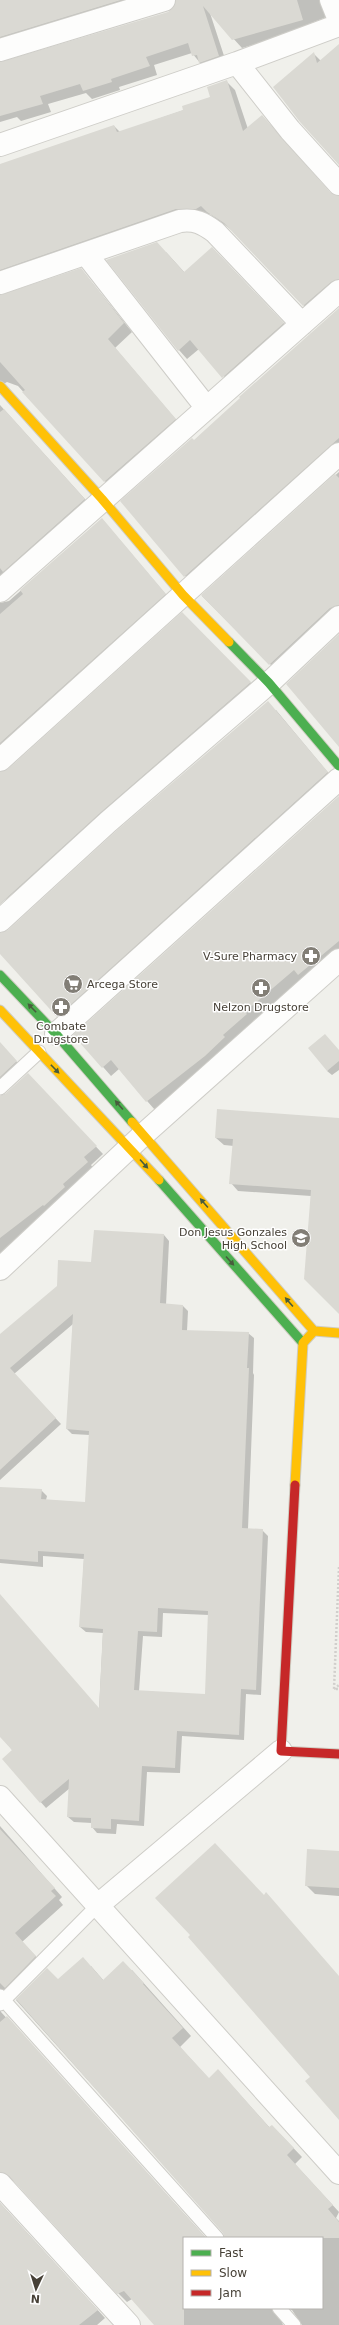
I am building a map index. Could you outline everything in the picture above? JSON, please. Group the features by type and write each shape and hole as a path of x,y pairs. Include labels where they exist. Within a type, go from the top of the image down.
{"street":[{"path":"0,50 164,0"},
{"path":"331,0 339,20"},
{"path":"0,145 237,64 339,25"},
{"path":"237,64 290,130 339,184"},
{"path":"0,283 180,221 194,220 203,223 216,232 302,324"},
{"path":"86,254 206,407"},
{"path":"0,591 102,499 339,291"},
{"path":"0,386 102,499 183,594 269,683 339,766"},
{"path":"0,760 339,454"},
{"path":"0,921 108,822 269,683 339,617"},
{"path":"56,1034 339,779"},
{"path":"0,1269 137,1141 339,960"},
{"path":"0,976 56,1034 137,1141 303,1343"},
{"path":"0,1010 39,1052 137,1141 314,1331 339,1333"},
{"path":"281,1751 303,1343 314,1331"},
{"path":"97,1906 281,1751 339,1754"},
{"path":"0,1797 339,2172"},
{"path":"0,2184 128,2325"}],"lane":[{"path":"0,1088 39,1052"},
{"path":"97,1906 1,2000 216,2237"},
{"path":"280,2309 294,2325"}],"path":[{"path":"334,1689 339,1567"},
{"path":"334,1689 339,1684"},
{"path":"334,1689 339,1689"}],"building":[{"path":"0,0 121,0 0,37"},
{"path":"176,0 297,0 303,20 232,40 203,6 219,56 199,63 197,55 192,56 188,43 146,57 150,66 111,79 112,82 83,91 80,84 40,96 43,104 0,116 0,62 168,12 173,8"},
{"path":"339,44 339,165 300,122 273,87 314,52 317,63"},
{"path":"227,80 243,131 262,115 330,192 339,196 339,279 331,282 303,306 224,223 207,212 201,206 196,209 176,209 0,270 0,164 114,125 117,132 183,110 182,106 210,97 207,87"},
{"path":"157,242 184,272 212,247 284,323 222,378 190,340 178,351 106,260"},
{"path":"81,268 124,323 108,339 176,419 104,482 22,392 25,390 0,362 0,295"},
{"path":"339,308 339,438 184,577 120,501 192,438 194,440 240,398 239,397"},
{"path":"4,409 85,499 3,572 0,568 0,412"},
{"path":"335,474 339,478 339,605 330,608 269,665 201,595"},
{"path":"102,518 166,594 0,743 0,614 23,594 20,590"},
{"path":"182,612 251,682 100,813 0,904 0,772 8,769"},
{"path":"339,634 339,747 286,684"},
{"path":"268,701 328,772 57,1017 0,954 0,933 8,930 116,831"},
{"path":"339,796 339,941 298,975 294,970 245,1012 247,1014 223,1035 225,1037 205,1056 146,1102 111,1060 102,1068 73,1035"},
{"path":"325,1034 339,1050 339,1061 327,1071 308,1048"},
{"path":"0,1042 17,1061 0,1077"},
{"path":"28,1073 97,1146 84,1157 88,1162 63,1184 65,1187 44,1206 43,1205 0,1238 0,1096 5,1094"},
{"path":"217,1109 339,1118 339,1314 304,1279 311,1190 229,1184 233,1139 215,1138"},
{"path":"94,1230 164,1234 160,1303 183,1305 182,1330 249,1332 247,1368 249,1368 242,1528 263,1529 256,1690 241,1689 239,1735 177,1731 175,1768 142,1766 139,1821 111,1819 111,1829 91,1828 91,1818 67,1817 69,1779 40,1803 2,1759 12,1750 0,1737 0,1594 99,1708 103,1629 79,1627 84,1554 38,1551 38,1562 0,1559 0,1487 42,1489 41,1499 85,1502 89,1431 66,1429 73,1314 10,1368 56,1418 0,1470 0,1334 57,1286 58,1260 91,1262","holes":["158,1608 208,1611 205,1694 134,1690 138,1631 157,1632"]},
{"path":"0,1829 55,1888 51,1891 56,1896 15,1933 36,1956 5,1988 0,1983"},
{"path":"215,1843 264,1895 266,1892 339,1976 339,2120 305,2081 310,2077 188,1937 190,1935 155,1898"},
{"path":"307,1849 339,1851 339,1888 305,1886"},
{"path":"83,1957 103,1980 123,1961 183,2028 172,2038 209,2078 218,2069 269,2127 272,2125 294,2148 287,2155 333,2205 328,2209 339,2222 339,2238 225,2237 223,2233 16,1999 47,1968 58,1979"},
{"path":"7,2016 205,2237 183,2237 184,2325 154,2325 124,2291 117,2294 9,2176 0,2172 0,2022"},
{"path":"0,2203 98,2310 79,2325 0,2325"}],"traffic: fast":[{"path":"229,642 269,683 339,766"},
{"path":"0,975 56,1034 132,1122"},
{"path":"159,1180 303,1343"}],"traffic: slow":[{"path":"0,386 102,499 183,595 229,642"},
{"path":"0,1010 159,1180"},
{"path":"132,1122 314,1331"},
{"path":"295,1485 303,1343 314,1331 339,1333"}],"traffic: jam":[{"path":"295,1485 281,1751 339,1754"}],"place":[{"name":"V-Sure Pharmacy","path":"311,956"},
{"name":"Arcega Store","path":"73,984"},
{"name":"Nelzon Drugstore","path":"261,988"},
{"name":"Combate Drugstore","path":"61,1007"},
{"name":"Don Jesus Gonzales High School","path":"301,1238"}]}
